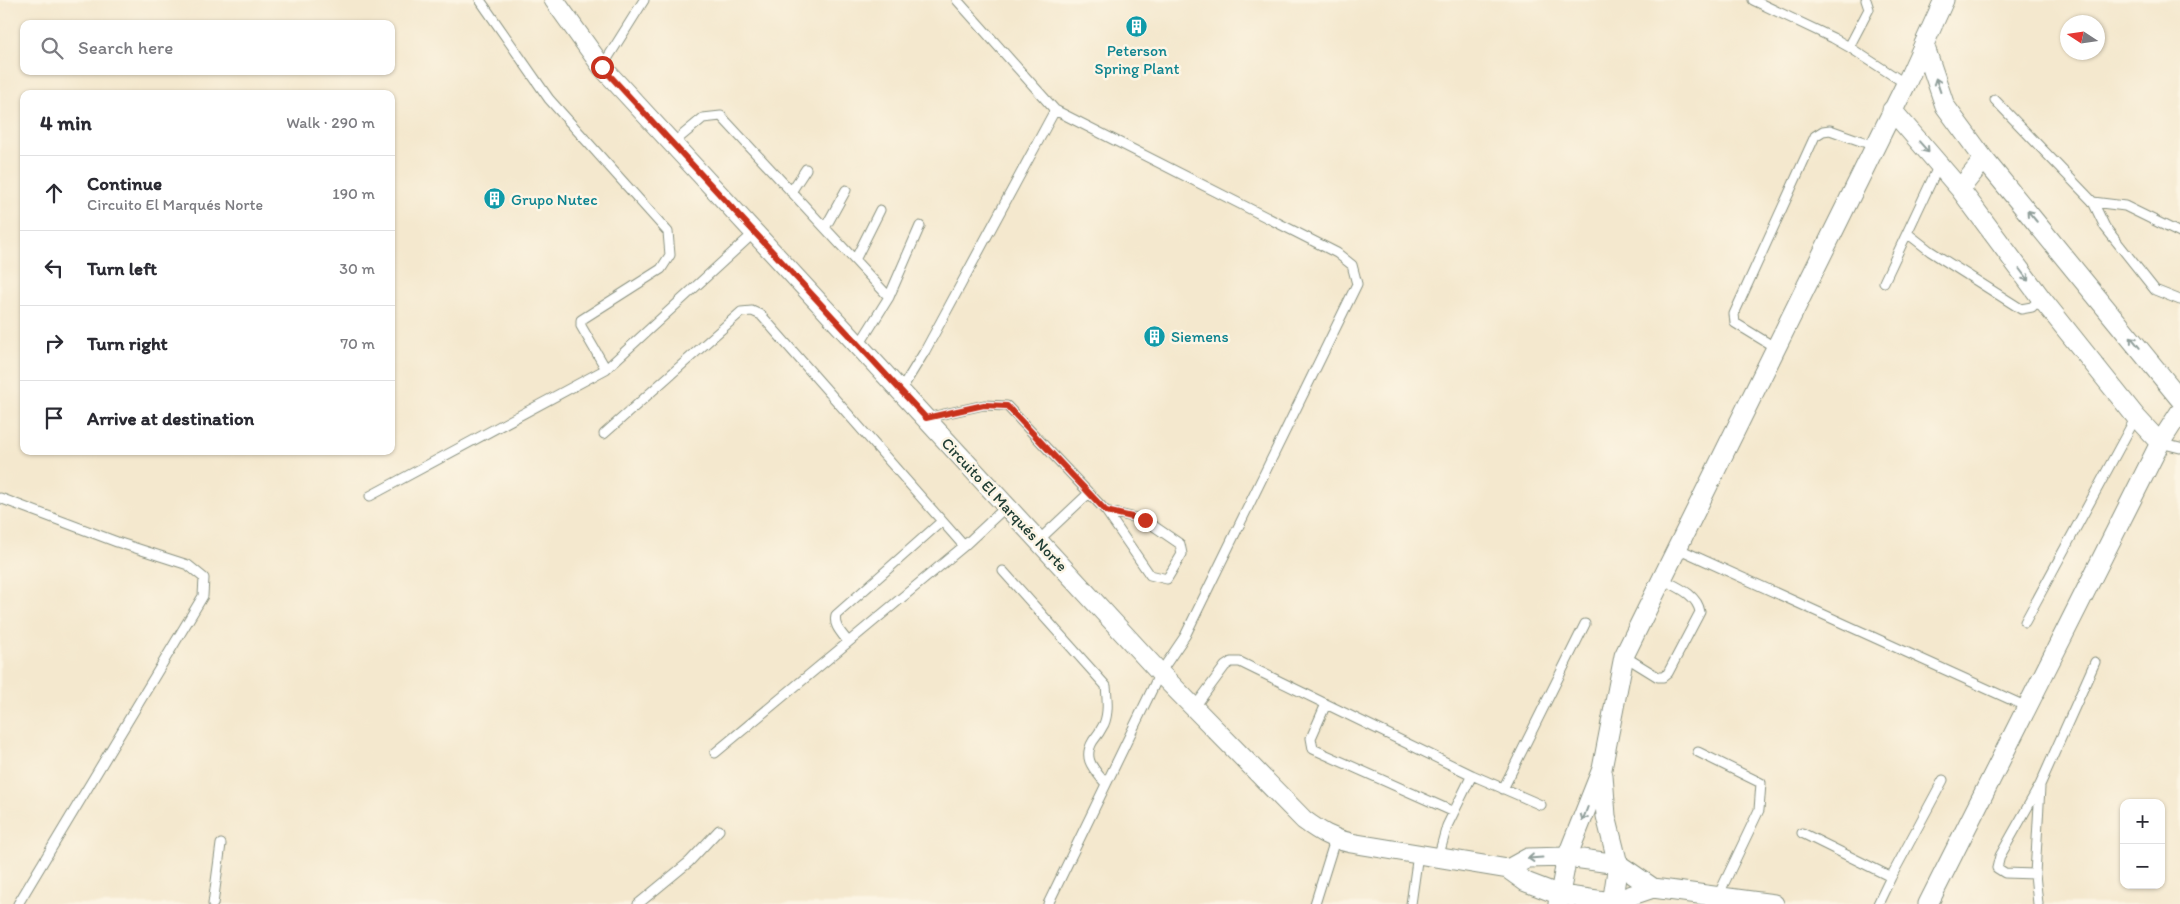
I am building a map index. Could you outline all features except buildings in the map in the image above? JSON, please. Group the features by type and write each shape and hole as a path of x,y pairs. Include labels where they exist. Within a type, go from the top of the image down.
{"street":[{"path":"1559,899 1567,857 1602,769 1624,656 1906,84 1944,0"},
{"name":"Circuito El Marqués Norte","path":"559,3 602,67 1160,673 1304,820 1335,840 1508,869 1526,882 1559,899 1612,903 1653,888 1774,904"},
{"path":"1924,44 1945,106 1984,159 2180,399"},
{"path":"1892,110 1960,189 2040,298 2160,444"},
{"path":"1960,189 1984,159"},
{"path":"1928,904 2160,444 2180,412"},
{"path":"1602,769 1606,816 1618,864 1612,903"},
{"name":"Circuito El Marqués Norte","path":"1508,869 1528,858 1567,857 1618,864 1653,888"}],"lane":[{"path":"480,0 549,99 668,232 670,255 661,270 582,320 580,326 606,369"},
{"path":"602,67 644,0"},
{"path":"957,0 1055,110 1337,253 1352,265 1357,284 1185,636 1160,673 1048,904"},
{"path":"1753,0 1832,38 1906,84"},
{"path":"1848,47 1869,8 1866,0"},
{"path":"1995,100 2093,202 2105,227 2156,290 2180,300"},
{"path":"901,390 926,351 1055,110"},
{"path":"673,143 703,118 721,116 889,297"},
{"path":"1776,348 1735,323 1734,314 1816,136 1823,131 1830,130 1875,146"},
{"path":"1884,282 1939,165"},
{"path":"791,192 806,169"},
{"path":"825,228 846,190"},
{"path":"2093,202 2126,206 2180,233"},
{"path":"855,260 880,210"},
{"path":"859,345 889,297 920,226"},
{"path":"370,496 606,369 755,232"},
{"path":"1907,234 1930,251 2021,309 2032,307 2040,298"},
{"path":"604,434 741,312 752,311 762,315 964,546"},
{"path":"926,418 984,405 1007,406 1106,511 1150,575 1167,579 1182,554 1180,544 1145,520 1106,511"},
{"path":"2025,622 2136,417"},
{"path":"2160,444 2180,448"},
{"path":"1038,540 1089,493"},
{"path":"0,498 117,542 188,565 204,578 203,596 18,904"},
{"path":"715,753 964,546 1007,506"},
{"path":"848,642 836,626 836,615 942,521"},
{"path":"1677,548 2027,707"},
{"path":"1003,571 1106,686 1107,706 1104,724 1089,748 1088,756 1089,764 1106,784"},
{"path":"1624,656 1658,677 1663,677 1668,674 1700,612 1699,605 1694,597 1662,579"},
{"path":"1503,788 1585,624"},
{"path":"1194,708 1225,666 1231,662 1240,662 1472,775 1541,805"},
{"path":"2035,874 2005,873 1997,868 2000,856 2040,784 2095,662"},
{"path":"1326,704 1311,738 1313,749 1454,812"},
{"path":"1698,752 1761,783 1759,810 1718,896"},
{"path":"1438,858 1447,826 1472,775"},
{"path":"1878,904 1943,780"},
{"path":"2038,904 2035,874 2040,784"},
{"path":"638,904 689,862 719,830"},
{"path":"1802,833 1891,877"},
{"path":"1315,904 1335,840"},
{"path":"213,904 221,844"},
{"path":"1411,904 1418,854"}],"place":[{"name":"Peterson Spring Plant","path":"1137,26"},
{"name":"Grupo Nutec","path":"495,199"},
{"name":"Siemens","path":"1155,336"}],"route":[{"path":"602,67 926,418 984,405 1007,406 1106,511 1145,520"}]}
